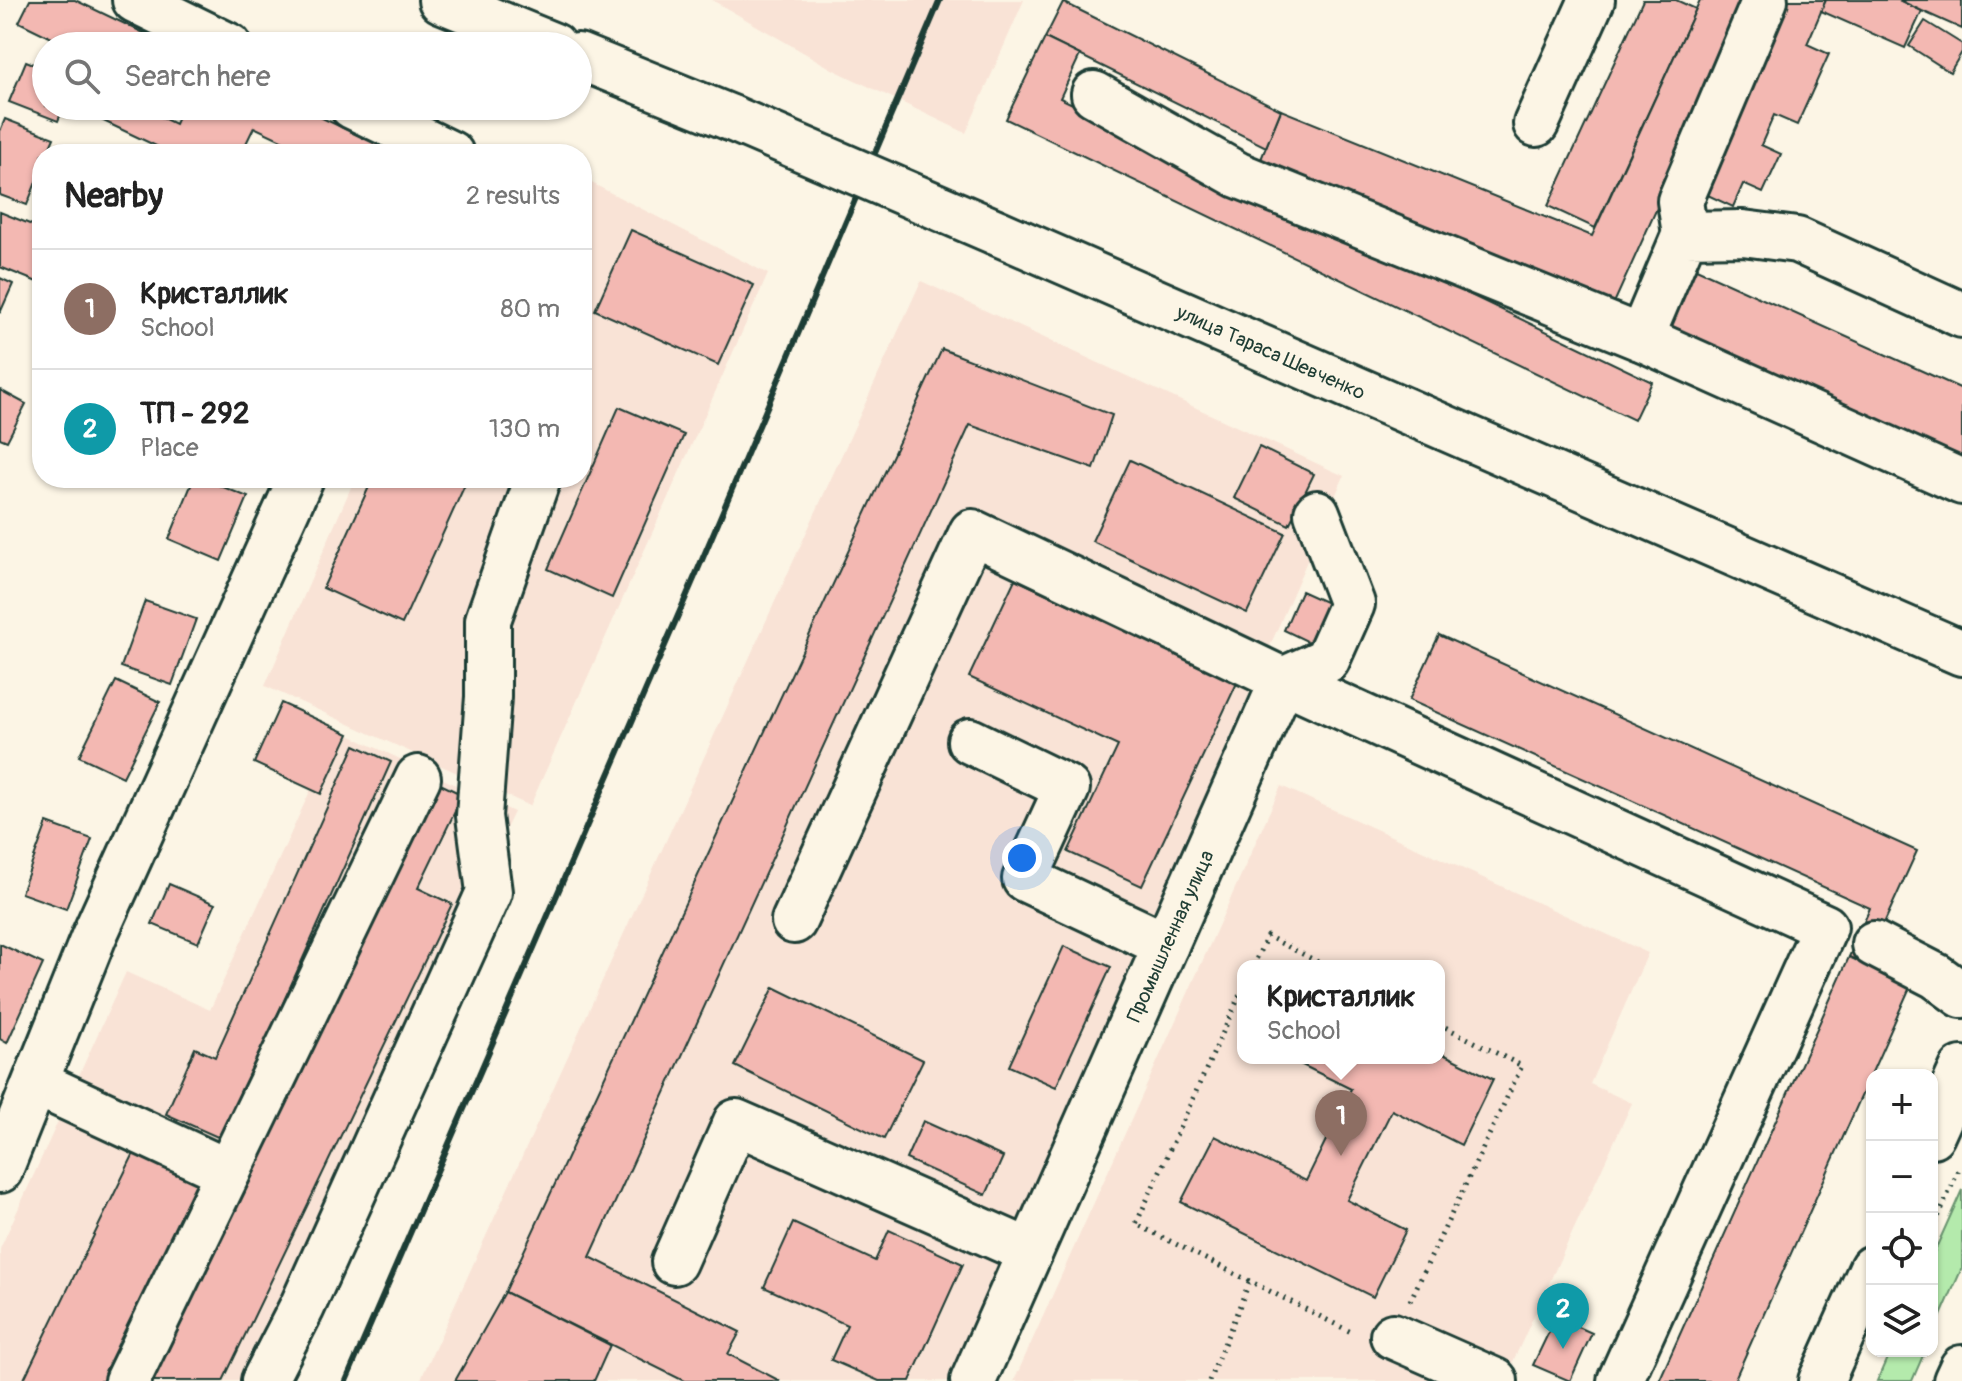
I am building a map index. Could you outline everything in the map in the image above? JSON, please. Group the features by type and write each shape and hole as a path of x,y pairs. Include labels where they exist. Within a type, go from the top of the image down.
{"street":[{"path":"135,0 200,32"},
{"path":"441,0 520,32"},
{"path":"1536,124 1592,0"},
{"path":"1641,338 1685,234 1680,201 1765,0"},
{"name":"улица Тараса Шевченко","path":"592,62 996,232 1962,653"},
{"path":"1094,94 1238,175 1641,338 1962,482"},
{"path":"381,120 430,144"},
{"path":"1685,234 1743,233 1797,240 1962,315"},
{"path":"0,1170 94,936 296,488"},
{"path":"264,1381 302,1307 489,892 479,816 488,697 488,620 534,488"},
{"path":"1283,680 1327,660 1352,604 1317,513"},
{"path":"794,921 972,532 1283,680 1853,936 1936,976 1962,995"},
{"name":"Промышленная улица","path":"973,1381 1283,680"},
{"path":"970,741 1067,788 1025,879 1166,945"},
{"path":"127,1381 418,778"},
{"path":"1620,1381 1853,936"},
{"path":"1938,1122 1962,1069"},
{"path":"36,1083 228,1172"},
{"path":"674,1262 736,1122 1030,1252"},
{"path":"1821,1381 1866,1281"},
{"path":"1393,1336 1484,1379"},
{"path":"1956,1381 1962,1368"}],"path":[{"path":"1256,960 1267,936 1314,960"},
{"path":"1237,1001 1136,1224 1386,1349 1522,1066 1445,1027"},
{"path":"1938,1217 1962,1163"},
{"path":"1209,1381 1249,1283"}],"shaded area":[{"path":"712,0 1024,0 966,133 834,70"},
{"path":"592,183 768,274 530,806 265,686 351,488 592,488"},
{"path":"921,281 1344,476 950,1381 420,1381"},
{"path":"338,730 514,812 242,1381 0,1381 0,1249 126,972 210,1010"},
{"path":"1281,786 1648,953 1590,1084 1632,1103 1504,1381 1014,1381"}],"green space":[{"path":"1962,1190 1962,1268 1938,1322 1938,1285 1938,1244"},
{"path":"1887,1357 1922,1357 1912,1381 1877,1381"}],"building":[{"path":"30,0 75,0 142,32 39,32 19,22"},
{"path":"1643,0 1676,0 1696,9 1595,228 1548,206"},
{"path":"1700,0 1751,0 1610,312 1257,169 1281,110 1592,236"},
{"path":"1781,0 1826,0 1807,44 1829,54 1797,125 1774,115 1761,145 1781,154 1763,193 1743,184 1733,207 1697,190"},
{"path":"1826,0 1899,0 1922,11 1905,48 1821,11"},
{"path":"1899,0 1962,0 1962,29 1922,11"},
{"path":"1063,2 1281,110 1266,147 1045,38"},
{"path":"1925,21 1962,44 1962,52 1950,72 1909,46"},
{"path":"1045,38 1080,55 1060,98 1652,382 1634,420 1006,119"},
{"path":"26,61 32,63 32,111 9,102"},
{"path":"5,119 54,138 51,144 32,144 32,192 27,205 0,195 0,131"},
{"path":"101,120 167,120 175,124 177,120 326,120 377,144 290,144 254,127 246,144 152,144"},
{"path":"0,212 32,225 32,280 0,267"},
{"path":"631,230 754,285 718,365 595,310"},
{"path":"1683,263 1962,389 1962,467 1654,328"},
{"path":"0,278 13,284 0,313"},
{"path":"942,349 1112,415 1094,469 970,425 590,1257 740,1332 728,1354 780,1381 684,1381 505,1292"},
{"path":"0,390 26,404 7,441 0,438"},
{"path":"619,407 684,435 612,598 548,569 584,488 592,488 592,469"},
{"path":"1259,447 1314,474 1289,525 1234,498"},
{"path":"1130,460 1285,533 1247,613 1092,541"},
{"path":"190,488 226,488 248,497 221,561 169,539"},
{"path":"368,488 463,488 402,624 323,588"},
{"path":"1015,579 1237,683 1142,886 1068,852 1118,746 969,677"},
{"path":"1301,591 1334,606 1317,646 1284,630"},
{"path":"145,601 196,619 172,685 121,667"},
{"path":"1439,635 1917,851 1865,965 1849,957 1870,908 1409,700"},
{"path":"116,681 160,702 123,777 79,756"},
{"path":"281,703 349,734 321,794 254,763"},
{"path":"355,745 391,762 222,1139 166,1114 195,1048 215,1057"},
{"path":"432,780 463,795 418,888 452,904 223,1381 144,1381"},
{"path":"47,823 92,839 66,909 21,893"},
{"path":"169,884 215,904 198,943 152,924"},
{"path":"0,944 43,964 7,1043 0,1039"},
{"path":"1064,946 1111,967 1056,1087 1009,1066"},
{"path":"1849,957 1911,985 1873,1069 1866,1069 1866,1086 1734,1381 1659,1381"},
{"path":"774,987 923,1060 884,1139 735,1066"},
{"path":"1445,1055 1493,1079 1461,1145 1392,1110 1347,1200 1406,1230 1373,1297 1181,1202 1215,1136 1306,1181 1351,1089 1300,1064 1445,1064"},
{"path":"923,1121 1003,1157 986,1195 906,1159"},
{"path":"136,1149 200,1180 103,1381 23,1381"},
{"path":"793,1223 875,1261 889,1230 963,1264 910,1381 879,1381 831,1360 847,1325 764,1287"},
{"path":"505,1292 610,1345 594,1381 455,1381"},
{"path":"1556,1317 1592,1333 1570,1381 1533,1365"}],"railway":[{"path":"346,1381 696,574 940,0"}],"place":[{"name":"Кристаллик","path":"1341,1156"},
{"name":"ТП - 292","path":"1563,1349"}]}
